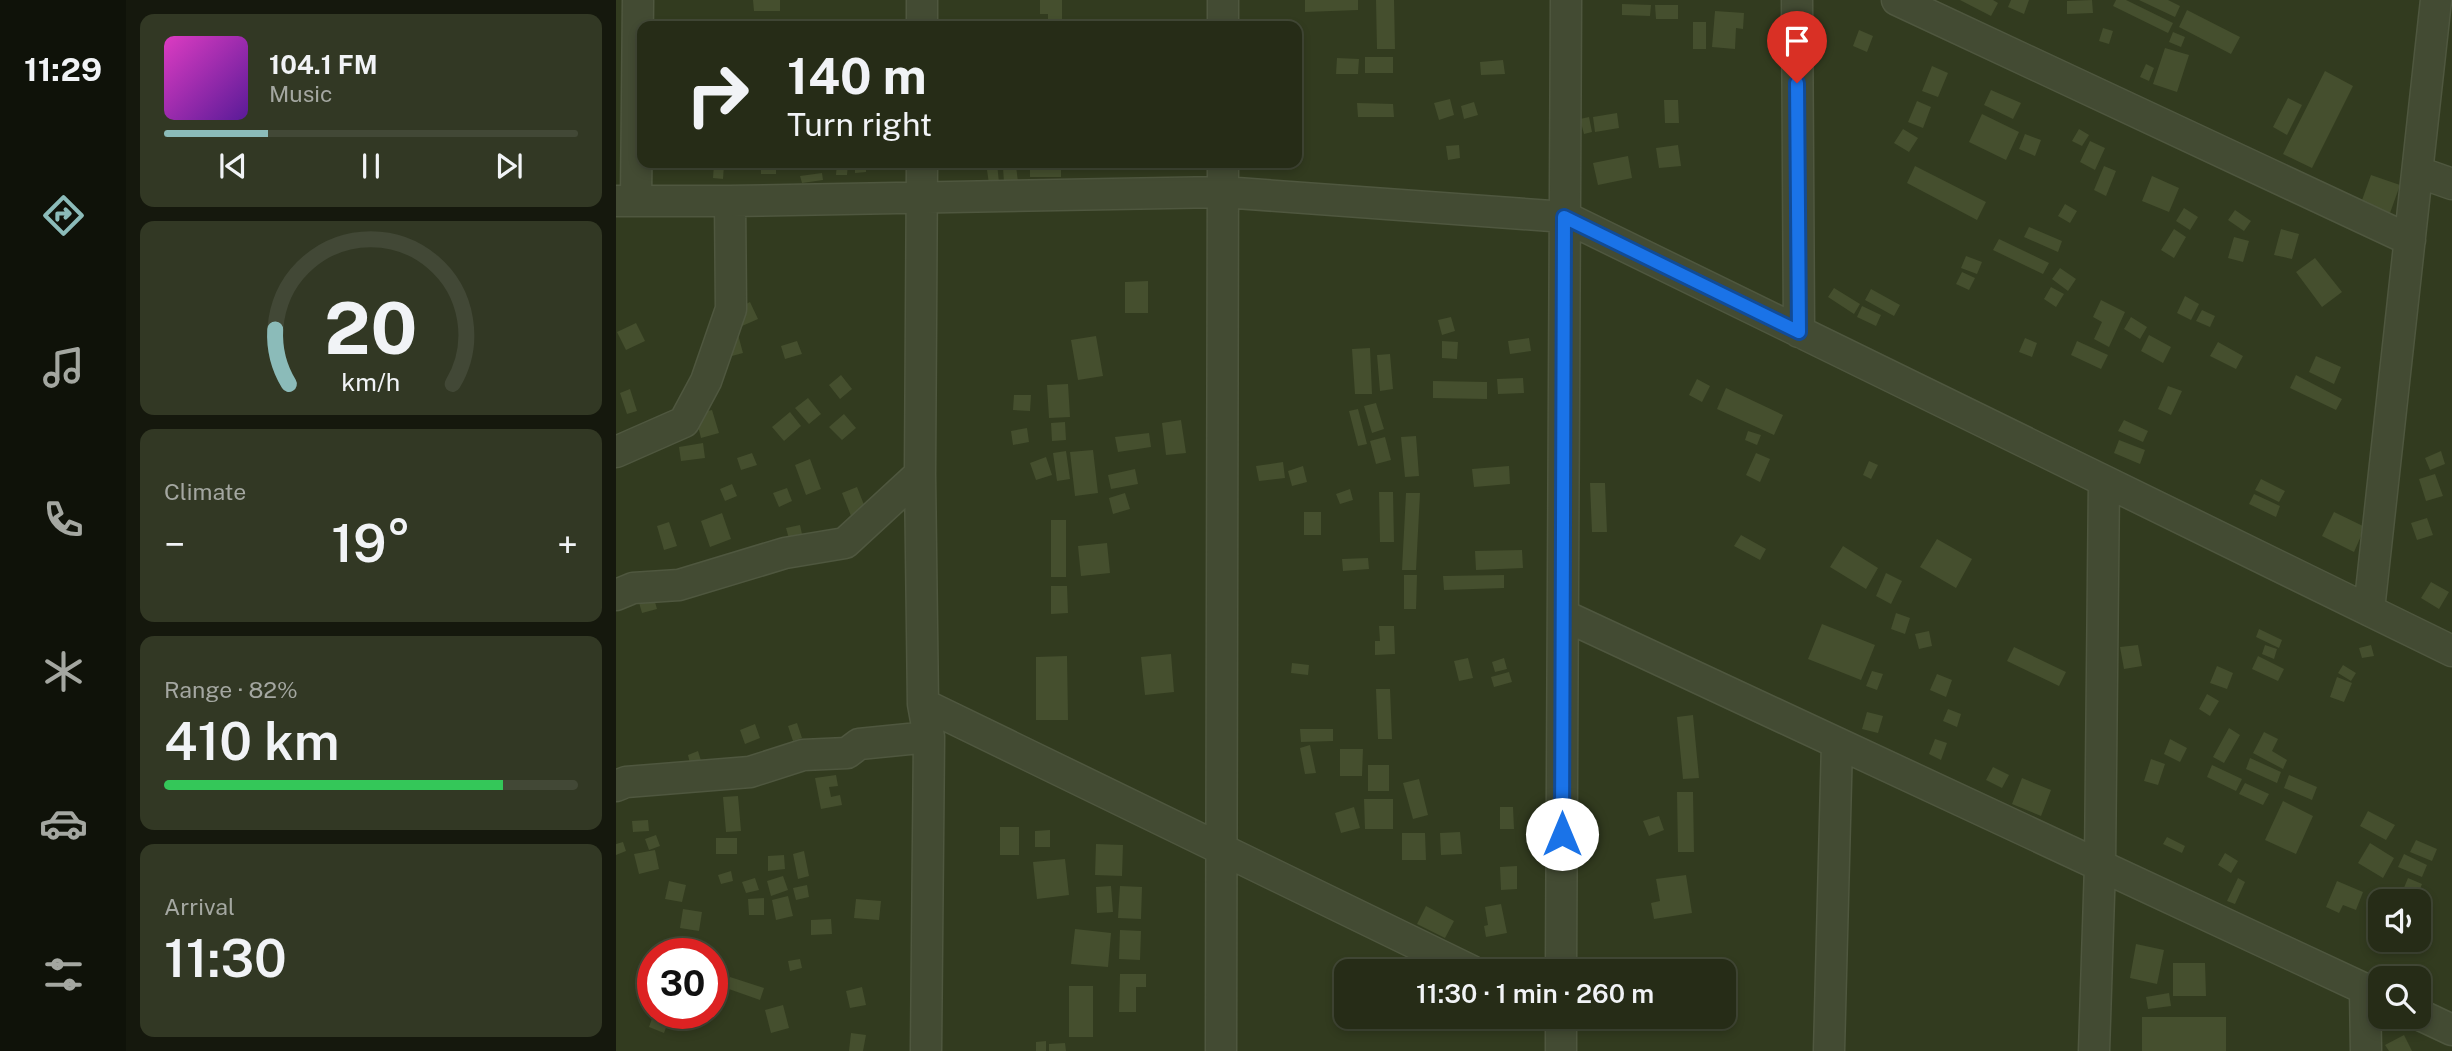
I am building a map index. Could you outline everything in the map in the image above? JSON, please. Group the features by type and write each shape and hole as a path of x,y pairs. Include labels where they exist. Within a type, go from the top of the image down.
{"street":[{"path":"638,0 626,201 922,197 1223,177 1564,217 2452,651"},
{"path":"922,0 922,21"},
{"path":"1223,0 1223,21"},
{"path":"1561,959 1566,0"},
{"path":"1797,0 1799,332"},
{"path":"1897,0 2410,240"},
{"path":"2369,610 2436,0"},
{"path":"922,168 920,474 923,704 929,737 926,1051"},
{"path":"2418,172 2452,184"},
{"path":"1221,1051 1223,177"},
{"path":"616,452 684,422 706,381 731,309 730,201"},
{"path":"616,595 633,588 679,585 785,553 845,543 920,474"},
{"path":"2094,1051 2100,865 2104,481"},
{"path":"1563,615 2368,991"},
{"path":"923,704 1447,959"},
{"path":"616,786 626,782 750,772 803,755 847,753 859,744 929,737"},
{"path":"1829,1051 1837,743"},
{"path":"2431,1020 2452,1030"},
{"path":"1561,1029 1561,1051"},
{"path":"2366,1051 2369,1029"}],"building":[{"path":"753,0 780,0 780,11 754,11"},
{"path":"1040,0 1062,0 1062,21 1048,21 1048,14 1040,14"},
{"path":"1305,0 1358,0 1358,10 1305,12"},
{"path":"1376,0 1394,0 1395,49 1377,49"},
{"path":"1960,0 1993,0 1998,3 1991,16"},
{"path":"2011,0 2029,0 2024,14 2008,7"},
{"path":"2092,0 2093,13 2067,14 2067,1"},
{"path":"2116,0 2126,0 2173,23 2168,33 2113,6"},
{"path":"2139,0 2168,0 2180,6 2175,17"},
{"path":"1622,4 1651,5 1650,16 1622,15"},
{"path":"1655,5 1678,5 1678,19 1656,19"},
{"path":"2187,10 2240,37 2231,54 2179,27"},
{"path":"1715,11 1744,13 1743,29 1736,28 1735,49 1712,47"},
{"path":"1693,22 1706,22 1706,49 1693,49"},
{"path":"2103,28 2113,31 2109,44 2099,41"},
{"path":"1859,30 1873,36 1867,52 1853,46"},
{"path":"2173,32 2185,37 2181,47 2169,42"},
{"path":"2165,48 2189,55 2177,92 2153,84"},
{"path":"1365,57 1393,57 1393,73 1365,73"},
{"path":"1337,58 1359,59 1358,74 1336,74"},
{"path":"1503,60 1505,74 1481,75 1480,62"},
{"path":"2146,64 2154,68 2149,81 2140,77"},
{"path":"1932,66 1948,73 1938,97 1922,91"},
{"path":"2325,71 2353,86 2312,168 2283,154"},
{"path":"1991,90 2021,103 2013,119 1984,105"},
{"path":"2288,98 2302,105 2287,135 2273,127"},
{"path":"1450,99 1454,115 1439,120 1434,103"},
{"path":"1664,100 1678,100 1679,123 1665,123"},
{"path":"1917,101 1931,107 1923,128 1908,122"},
{"path":"1474,102 1478,115 1464,119 1461,106"},
{"path":"1357,103 1393,104 1394,117 1358,117"},
{"path":"1617,113 1619,128 1595,132 1593,117"},
{"path":"1982,114 2019,132 2006,160 1969,142"},
{"path":"1589,117 1592,132 1584,134 1580,119"},
{"path":"1903,129 1918,138 1909,152 1894,143"},
{"path":"2079,129 2089,135 2082,146 2072,141"},
{"path":"2025,134 2041,140 2035,156 2019,149"},
{"path":"2090,141 2105,148 2095,170 2080,162"},
{"path":"1459,145 1460,158 1448,160 1446,146"},
{"path":"1678,145 1681,166 1659,168 1656,148"},
{"path":"1628,156 1632,178 1598,185 1593,163"},
{"path":"1915,166 1986,202 1977,220 1907,183"},
{"path":"2104,166 2116,171 2106,196 2094,190"},
{"path":"714,168 724,168 723,179 713,178"},
{"path":"761,168 776,168 776,174 761,174"},
{"path":"837,168 848,168 847,175 836,175"},
{"path":"855,168 866,168 866,172 855,173"},
{"path":"987,168 998,168 999,183 989,184"},
{"path":"1003,168 1016,168 1018,182 1004,183"},
{"path":"1030,168 1061,168 1061,177 1030,177"},
{"path":"822,173 823,180 802,183 800,176"},
{"path":"2371,175 2400,185 2390,213 2361,203"},
{"path":"2152,176 2179,188 2169,212 2142,201"},
{"path":"2065,204 2077,211 2070,223 2058,216"},
{"path":"2184,208 2198,217 2190,230 2176,221"},
{"path":"2235,210 2251,221 2244,231 2228,220"},
{"path":"2029,227 2062,241 2058,252 2024,237"},
{"path":"2174,229 2186,237 2174,258 2161,250"},
{"path":"2281,229 2299,234 2292,259 2274,255"},
{"path":"2234,237 2249,241 2243,262 2228,258"},
{"path":"1999,239 2049,263 2043,274 1993,250"},
{"path":"1966,256 1982,262 1977,274 1961,268"},
{"path":"2315,258 2342,292 2322,307 2296,272"},
{"path":"2060,268 2076,279 2068,291 2052,279"},
{"path":"1962,272 1975,278 1969,290 1956,284"},
{"path":"1148,281 1148,313 1125,313 1125,282"},
{"path":"2051,287 2064,294 2056,307 2044,299"},
{"path":"1834,288 1860,304 1854,314 1828,297"},
{"path":"1871,289 1900,305 1894,316 1865,300"},
{"path":"2185,296 2199,304 2191,320 2177,313"},
{"path":"2101,300 2125,312 2109,347 2094,339 2102,322 2093,317"},
{"path":"750,302 758,319 742,326 734,310"},
{"path":"1862,306 1881,315 1876,326 1857,317"},
{"path":"2202,310 2215,316 2210,327 2196,321"},
{"path":"1451,317 1455,331 1442,335 1438,320"},
{"path":"2131,317 2147,327 2140,339 2124,329"},
{"path":"636,323 645,341 626,350 617,332"},
{"path":"737,331 743,353 728,357"},
{"path":"2149,335 2171,347 2163,363 2141,351"},
{"path":"1096,336 1103,376 1078,380 1071,340"},
{"path":"1529,338 1531,351 1510,354 1508,341"},
{"path":"2025,338 2037,343 2032,357 2019,352"},
{"path":"797,341 802,354 785,359 781,346"},
{"path":"1442,341 1458,342 1457,359 1442,358"},
{"path":"2077,341 2108,355 2101,369 2071,355"},
{"path":"2218,342 2243,356 2236,369 2210,356"},
{"path":"1370,348 1372,394 1355,394 1352,349"},
{"path":"1390,354 1393,389 1380,391 1377,355"},
{"path":"2316,356 2341,367 2334,384 2309,372"},
{"path":"841,375 852,389 840,399 829,385"},
{"path":"2296,375 2342,399 2336,410 2290,388"},
{"path":"1523,378 1524,393 1498,394 1497,379"},
{"path":"1697,379 1710,386 1702,402 1689,395"},
{"path":"1433,381 1487,382 1487,399 1433,398"},
{"path":"1068,384 1070,417 1049,418 1047,385"},
{"path":"2168,386 2182,391 2171,415 2158,409"},
{"path":"1726,388 1783,415 1774,435 1717,409"},
{"path":"630,389 637,411 627,414 620,393"},
{"path":"1014,395 1031,395 1030,411 1013,410"},
{"path":"808,398 821,414 809,424 795,408"},
{"path":"1376,403 1384,429 1372,433 1364,406"},
{"path":"1358,409 1367,444 1358,446 1349,411"},
{"path":"712,410 719,433 701,438 695,414"},
{"path":"790,412 801,426 784,441 772,427"},
{"path":"844,414 856,428 842,440 829,427"},
{"path":"1181,420 1186,453 1166,455 1162,423"},
{"path":"2124,420 2148,431 2143,442 2118,431"},
{"path":"1065,422 1066,440 1052,441 1051,423"},
{"path":"1027,428 1029,442 1013,445 1011,431"},
{"path":"1748,431 1761,435 1757,445 1745,440"},
{"path":"1149,433 1151,447 1118,452 1115,437"},
{"path":"1416,436 1419,476 1405,477 1401,437"},
{"path":"1385,437 1391,460 1376,464 1370,441"},
{"path":"2119,440 2145,450 2140,464 2114,453"},
{"path":"703,443 705,458 681,461 679,447"},
{"path":"1093,450 1098,493 1075,496 1070,452"},
{"path":"1066,451 1070,479 1057,481 1053,453"},
{"path":"2441,451 2445,464 2430,470 2425,458"},
{"path":"752,453 757,465 741,470 737,458"},
{"path":"1756,453 1770,459 1760,482 1746,475"},
{"path":"1046,457 1052,475 1036,480 1030,463"},
{"path":"810,459 821,489 806,495 795,465"},
{"path":"1869,461 1878,465 1871,479 1863,475"},
{"path":"1283,462 1285,478 1259,481 1256,466"},
{"path":"1303,466 1307,482 1292,486 1288,471"},
{"path":"1509,466 1510,484 1474,487 1472,469"},
{"path":"1135,469 1138,484 1111,489 1108,475"},
{"path":"2435,474 2443,496 2426,501 2419,479"},
{"path":"2261,479 2285,491 2279,502 2255,490"},
{"path":"1590,483 1605,483 1607,532 1592,532"},
{"path":"732,484 737,496 725,501 720,489"},
{"path":"857,487 868,515 853,521 842,493"},
{"path":"787,488 792,501 779,507 773,493"},
{"path":"1350,489 1353,500 1340,504 1336,494"},
{"path":"1379,492 1393,492 1394,542 1380,542"},
{"path":"1125,493 1130,509 1113,514 1109,498"},
{"path":"1406,493 1420,493 1416,570 1402,570"},
{"path":"2254,494 2280,506 2276,517 2249,504"},
{"path":"1304,512 1321,512 1321,535 1304,535"},
{"path":"2334,512 2365,527 2354,552 2322,536"},
{"path":"722,513 731,539 710,547 701,521"},
{"path":"2427,518 2433,535 2417,540 2411,523"},
{"path":"1051,520 1066,520 1066,577 1051,577"},
{"path":"669,522 677,546 664,550 657,526"},
{"path":"800,525 804,543 791,546 786,528"},
{"path":"1741,535 1766,549 1760,560 1734,546"},
{"path":"1937,539 1972,559 1956,588 1920,567"},
{"path":"1107,543 1110,573 1081,576 1078,546"},
{"path":"1843,546 1878,568 1866,589 1830,567"},
{"path":"1522,550 1523,568 1476,570 1475,551"},
{"path":"1368,558 1369,569 1343,571 1342,559"},
{"path":"1886,573 1902,581 1891,604 1876,596"},
{"path":"1404,575 1417,575 1416,609 1404,609"},
{"path":"1504,575 1504,588 1444,590 1443,576"},
{"path":"2431,582 2449,592 2439,609 2421,598"},
{"path":"1051,586 1067,586 1068,613 1051,614"},
{"path":"653,595 657,609 642,613 638,599"},
{"path":"1896,613 1910,618 1905,634 1891,629"},
{"path":"1822,624 1875,645 1861,680 1808,659"},
{"path":"1379,626 1394,626 1395,654 1375,655 1375,641 1380,641"},
{"path":"2259,629 2282,640 2279,648 2256,637"},
{"path":"1929,631 1932,646 1919,649 1915,634"},
{"path":"2138,645 2142,666 2124,669 2120,647"},
{"path":"2265,645 2277,649 2274,659 2262,654"},
{"path":"2371,645 2374,656 2362,658 2359,648"},
{"path":"2014,647 2066,672 2059,686 2007,661"},
{"path":"1171,654 1174,692 1145,695 1141,657"},
{"path":"1067,656 1068,720 1036,720 1036,657"},
{"path":"2258,656 2284,669 2278,681 2252,669"},
{"path":"1468,658 1473,678 1459,681 1454,661"},
{"path":"1504,658 1507,669 1495,672 1492,662"},
{"path":"1292,663 1309,665 1308,675 1291,673"},
{"path":"2343,665 2356,673 2351,681 2338,673"},
{"path":"2217,666 2233,673 2227,689 2210,683"},
{"path":"1872,671 1883,674 1877,690 1866,686"},
{"path":"1509,672 1512,682 1494,687 1491,677"},
{"path":"1937,674 1952,680 1946,697 1930,690"},
{"path":"2337,677 2352,683 2344,702 2330,697"},
{"path":"1376,689 1390,689 1392,739 1378,739"},
{"path":"2207,694 2219,701 2210,716 2199,709"},
{"path":"1948,709 1961,714 1957,727 1943,721"},
{"path":"1867,712 1883,716 1878,733 1862,729"},
{"path":"1693,715 1699,778 1683,779 1677,717"},
{"path":"797,723 802,738 793,741 788,726"},
{"path":"755,724 760,738 745,744 740,730"},
{"path":"2229,728 2240,735 2224,763 2213,757"},
{"path":"1300,729 1333,729 1333,741 1301,742"},
{"path":"2264,732 2278,739 2272,751 2287,760 2283,769 2253,753"},
{"path":"1935,739 1947,743 1941,760 1929,754"},
{"path":"2170,739 2187,748 2180,762 2164,754"},
{"path":"1310,745 1316,773 1305,774 1300,748"},
{"path":"1340,749 1363,749 1362,776 1340,776"},
{"path":"698,751 702,764 691,768 688,755"},
{"path":"2250,758 2281,772 2277,783 2246,769"},
{"path":"2151,759 2165,764 2158,785 2144,781"},
{"path":"1368,765 1389,765 1389,791 1368,791"},
{"path":"2212,765 2242,779 2236,791 2207,777"},
{"path":"1993,767 2009,775 2002,788 1986,780"},
{"path":"836,775 838,786 829,787 831,797 840,795 842,805 821,809 815,778"},
{"path":"2289,775 2317,787 2312,800 2284,788"},
{"path":"2022,778 2051,790 2041,816 2012,804"},
{"path":"1419,779 1428,815 1413,819 1403,783"},
{"path":"2245,783 2269,794 2263,805 2239,794"},
{"path":"1677,792 1693,792 1694,852 1678,852"},
{"path":"738,796 741,831 726,832 723,797"},
{"path":"1364,799 1393,799 1393,829 1365,829"},
{"path":"2283,801 2313,816 2296,854 2265,840"},
{"path":"1354,807 1360,828 1341,833 1335,813"},
{"path":"1500,807 1513,807 1514,829 1500,829"},
{"path":"2368,811 2395,825 2386,840 2360,826"},
{"path":"1659,816 1664,830 1649,836 1643,821"},
{"path":"648,820 649,831 633,832 632,821"},
{"path":"1000,827 1019,827 1019,855 1000,855"},
{"path":"1050,830 1050,847 1035,847 1035,831"},
{"path":"1460,832 1462,854 1441,855 1440,833"},
{"path":"1402,833 1425,833 1426,860 1402,860"},
{"path":"656,835 660,846 649,850 645,839"},
{"path":"2167,837 2185,846 2182,853 2163,844"},
{"path":"716,838 737,838 737,854 716,854"},
{"path":"2416,840 2437,849 2432,861 2410,852"},
{"path":"623,842 626,851 616,855 616,844"},
{"path":"2370,843 2394,858 2383,878 2358,863"},
{"path":"1096,844 1123,845 1122,876 1095,875"},
{"path":"655,850 659,869 639,874 634,854"},
{"path":"804,851 809,876 798,879 793,854"},
{"path":"2225,853 2238,861 2231,873 2218,865"},
{"path":"2404,854 2427,865 2422,877 2398,867"},
{"path":"784,855 785,869 768,871 768,856"},
{"path":"1065,859 1069,895 1037,899 1033,862"},
{"path":"1517,866 1517,889 1501,890 1500,867"},
{"path":"731,871 733,881 721,884 718,875"},
{"path":"1686,875 1692,913 1654,919 1651,903 1660,901 1656,879"},
{"path":"783,876 788,890 771,896 767,881"},
{"path":"755,878 759,890 746,893 742,882"},
{"path":"2238,878 2245,882 2235,904 2227,901"},
{"path":"2408,878 2422,884 2420,889 2403,889"},
{"path":"669,881 686,885 682,902 665,899"},
{"path":"2337,881 2363,892 2356,910 2343,905 2339,913 2326,907"},
{"path":"807,885 809,897 796,900 793,888"},
{"path":"1111,886 1113,912 1097,913 1096,887"},
{"path":"1120,886 1142,887 1141,919 1118,918"},
{"path":"788,896 793,916 776,920 772,900"},
{"path":"764,898 764,915 749,915 748,899"},
{"path":"856,899 881,901 879,920 854,918"},
{"path":"1501,904 1507,933 1486,937 1484,926 1488,925 1485,907"},
{"path":"1426,906 1454,921 1445,938 1417,924"},
{"path":"683,909 702,912 699,931 680,928"},
{"path":"831,919 832,934 811,935 811,920"},
{"path":"1075,929 1111,933 1108,967 1071,964"},
{"path":"1120,930 1141,931 1140,960 1119,959"},
{"path":"2136,944 2164,950 2157,984 2130,978"},
{"path":"800,959 802,968 790,971 788,961"},
{"path":"2173,963 2205,963 2206,996 2173,996"},
{"path":"1120,974 1146,974 1146,987 1136,987 1136,1012 1119,1012"},
{"path":"730,977 764,988 760,1000 728,989"},
{"path":"1069,986 1093,986 1093,1037 1069,1037"},
{"path":"862,987 866,1005 850,1008 846,991"},
{"path":"2169,993 2171,1006 2148,1009 2146,997"},
{"path":"783,1005 789,1028 771,1033 765,1010"},
{"path":"2142,1017 2226,1017 2226,1051 2142,1051"},
{"path":"851,1033 866,1035 863,1051 849,1051"},
{"path":"2404,1035 2412,1051 2389,1051 2385,1045"},
{"path":"1046,1041 1046,1051 1036,1051 1036,1042"},
{"path":"1065,1043 1066,1051 1049,1051 1049,1044"}],"route":[{"path":"1562,834 1564,217 1799,332 1797,83"}]}
